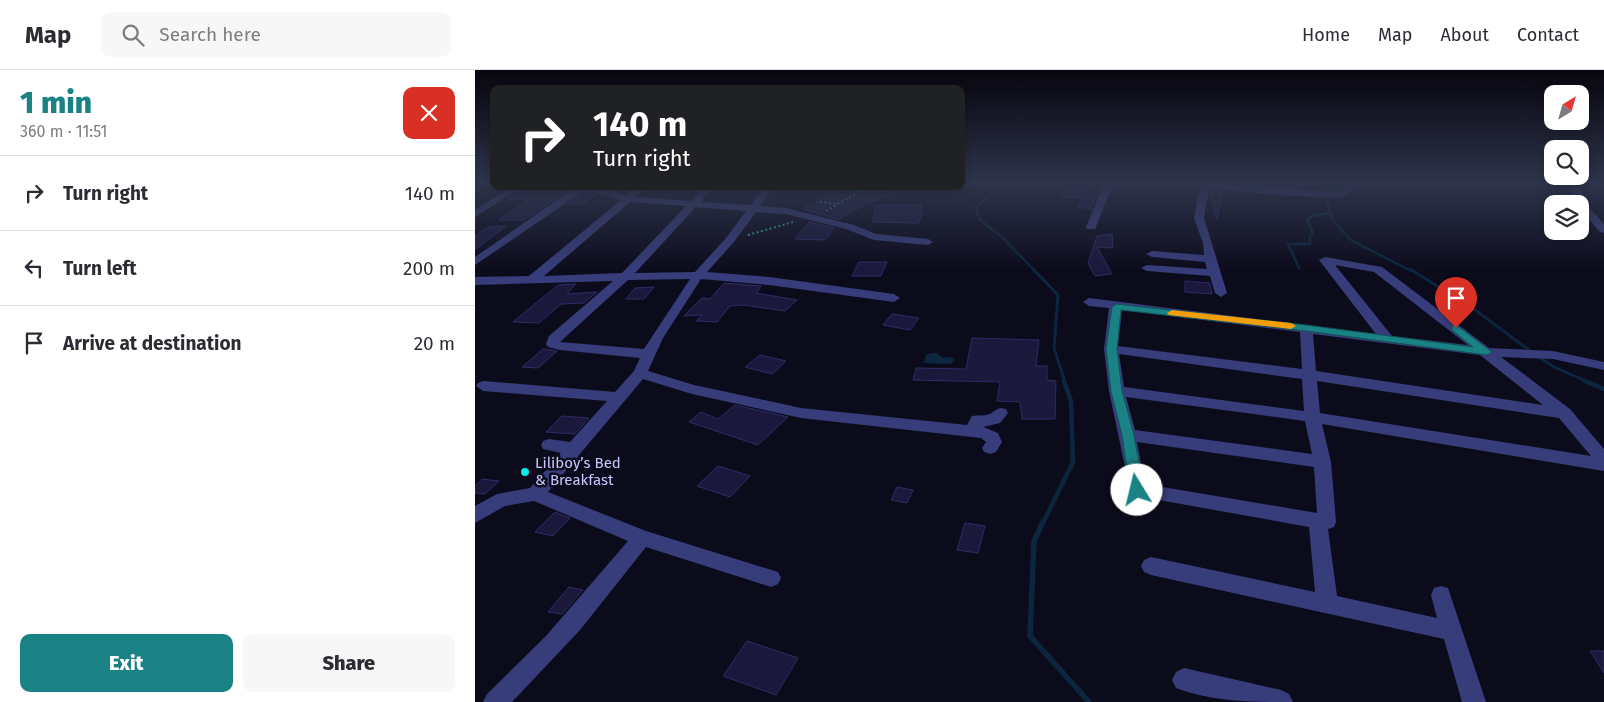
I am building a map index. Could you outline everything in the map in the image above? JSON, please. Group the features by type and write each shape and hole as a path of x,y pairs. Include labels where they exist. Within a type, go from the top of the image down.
{"street":[{"path":"475,262 547,211"},
{"path":"533,279 613,211"},
{"path":"648,354 553,344 554,339 625,277 687,211"},
{"path":"535,494 640,373 648,354 668,319 699,275 751,211"},
{"path":"785,211 798,213 887,239 928,242"},
{"path":"1091,227 1098,211"},
{"path":"1199,211 1199,218 1208,243 1210,259 1221,292"},
{"path":"1589,213 1604,229"},
{"path":"1152,254 1210,259"},
{"path":"1387,339 1325,260 1378,270 1564,413 1604,461"},
{"path":"1147,268 1215,273"},
{"path":"475,280 699,275 769,281 894,298"},
{"path":"1089,302 1116,307 1306,328 1487,352 1553,356 1604,366"},
{"path":"1116,307 1111,349 1117,391 1128,435 1137,490 1327,522 1322,462 1313,417 1306,328"},
{"path":"1111,349 1310,375 1564,413"},
{"path":"640,373 692,389 801,413 973,431 992,437 994,442 990,448"},
{"path":"483,386 621,397"},
{"path":"1117,391 1313,417 1604,465"},
{"path":"973,431 979,420 997,418 1000,413"},
{"path":"1128,435 1322,462"},
{"path":"549,445 574,449"},
{"path":"475,516 491,504 503,499 535,494 642,538 771,578"},
{"path":"1318,521 1327,604"},
{"path":"495,702 527,673 574,622 642,538"},
{"path":"1151,566 1452,631"},
{"path":"1441,595 1474,702"},
{"path":"1184,680 1281,702"}],"water":[{"path":"937,353 943,358 952,357 955,360 950,364 924,363 926,355"}],"building":[{"path":"511,211 537,211 525,220 499,220"},
{"path":"811,211 851,211 844,215 840,220"},
{"path":"875,211 923,212 918,223 872,222"},
{"path":"809,222 834,228 825,240 795,239"},
{"path":"506,226 475,250 475,236 488,227"},
{"path":"1112,234 1113,248 1097,247 1112,274 1095,276 1088,263 1097,236"},
{"path":"859,262 887,262 881,276 852,276"},
{"path":"1185,281 1210,283 1212,294 1185,292"},
{"path":"724,283 761,286 756,293 797,300 785,311 743,305 730,306 717,322 696,321 702,315 684,316 702,298 710,299"},
{"path":"576,284 567,294 597,292 584,303 561,304 539,323 513,322 558,285"},
{"path":"654,287 644,299 626,299 635,288"},
{"path":"892,314 919,318 910,330 883,325"},
{"path":"972,338 1039,340 1036,366 1047,366 1047,380 1056,381 1055,419 1022,419 1020,402 997,401 1000,382 913,380 916,368 966,369"},
{"path":"543,349 557,351 538,368 522,367"},
{"path":"760,355 786,361 772,374 745,367"},
{"path":"735,405 788,417 758,445 689,422 701,412 718,419"},
{"path":"562,416 589,418 575,434 546,432"},
{"path":"718,466 750,476 730,497 697,486"},
{"path":"482,479 499,481 485,494 475,493 475,486"},
{"path":"897,487 913,490 907,503 891,500"},
{"path":"555,512 570,518 553,536 535,532"},
{"path":"965,523 985,526 978,553 957,550"},
{"path":"569,587 583,590 562,614 548,612"},
{"path":"747,641 798,658 776,695 723,676"},
{"path":"1590,651 1604,651 1604,673"}],"waterway":[{"path":"977,211 979,219 1002,237 1035,271"},
{"path":"1330,211 1333,221 1351,240 1411,271"},
{"path":"1299,268 1288,244 1310,244 1310,235 1313,233 1307,220 1313,216 1330,213"},
{"path":"1033,269 1058,295 1054,348 1065,382"},
{"path":"1410,269 1478,312 1533,353"},
{"path":"1539,357 1554,367 1588,382"},
{"path":"1043,523 1073,462 1071,401 1064,381"},
{"path":"1585,381 1604,389"},
{"path":"1043,522 1034,541 1030,636 1089,702"}],"slow traffic":[{"path":"1172,313 1291,326"}],"place":[{"name":"Liliboy’s Bed & Breakfast","path":"525,472"}],"route":[{"path":"1137,490 1128,435 1117,391 1111,349 1116,307 1306,328 1487,352 1456,328"}]}
